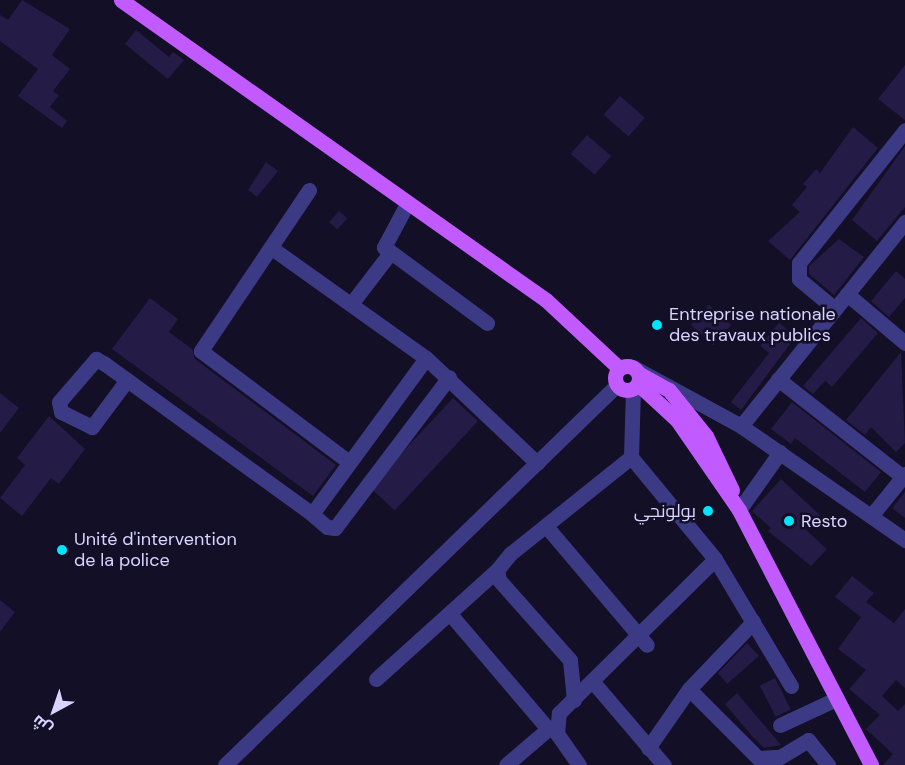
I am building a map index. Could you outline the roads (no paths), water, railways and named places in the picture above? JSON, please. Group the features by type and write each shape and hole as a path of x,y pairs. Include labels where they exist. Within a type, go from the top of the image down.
{"main road":[{"path":"126,1 407,204 546,300 632,376 677,420 738,510 871,765"},
{"path":"617,386 632,376"}],"street":[{"path":"835,309 799,279 799,263 904,131"},
{"path":"309,190 273,249 201,351 348,462"},
{"path":"407,204 383,240 390,254 487,323"},
{"path":"741,426 847,294 899,241 905,222"},
{"path":"273,249 426,357 537,463"},
{"path":"351,304 390,254"},
{"path":"847,294 905,343"},
{"path":"312,514 426,357"},
{"path":"127,380 92,427 61,412 59,402 91,361 127,380 327,527 343,521 448,377"},
{"path":"791,686 715,559 631,457 632,376 741,426 905,540"},
{"path":"778,379 904,476 871,516"},
{"path":"225,765 617,386"},
{"path":"738,510 780,452"},
{"path":"376,679 451,615 510,554 631,457"},
{"path":"551,532 643,642"},
{"path":"555,724 574,700 593,682 643,642 715,559"},
{"path":"497,570 499,579 570,660 574,700"},
{"path":"451,615 555,724 579,765"},
{"path":"451,615 548,729 506,765"},
{"path":"648,747 689,689 753,622"},
{"path":"593,682 664,765"},
{"path":"689,689 762,761 780,757 808,740 828,765"},
{"path":"780,725 836,699"}],"place":[{"name":"Entreprise nationale des travaux publics","path":"657,325"},
{"name":"بولونجي","path":"708,511"},
{"name":"Resto","path":"789,521"},
{"name":"Unité d'intervention de la police","path":"62,550"}]}
